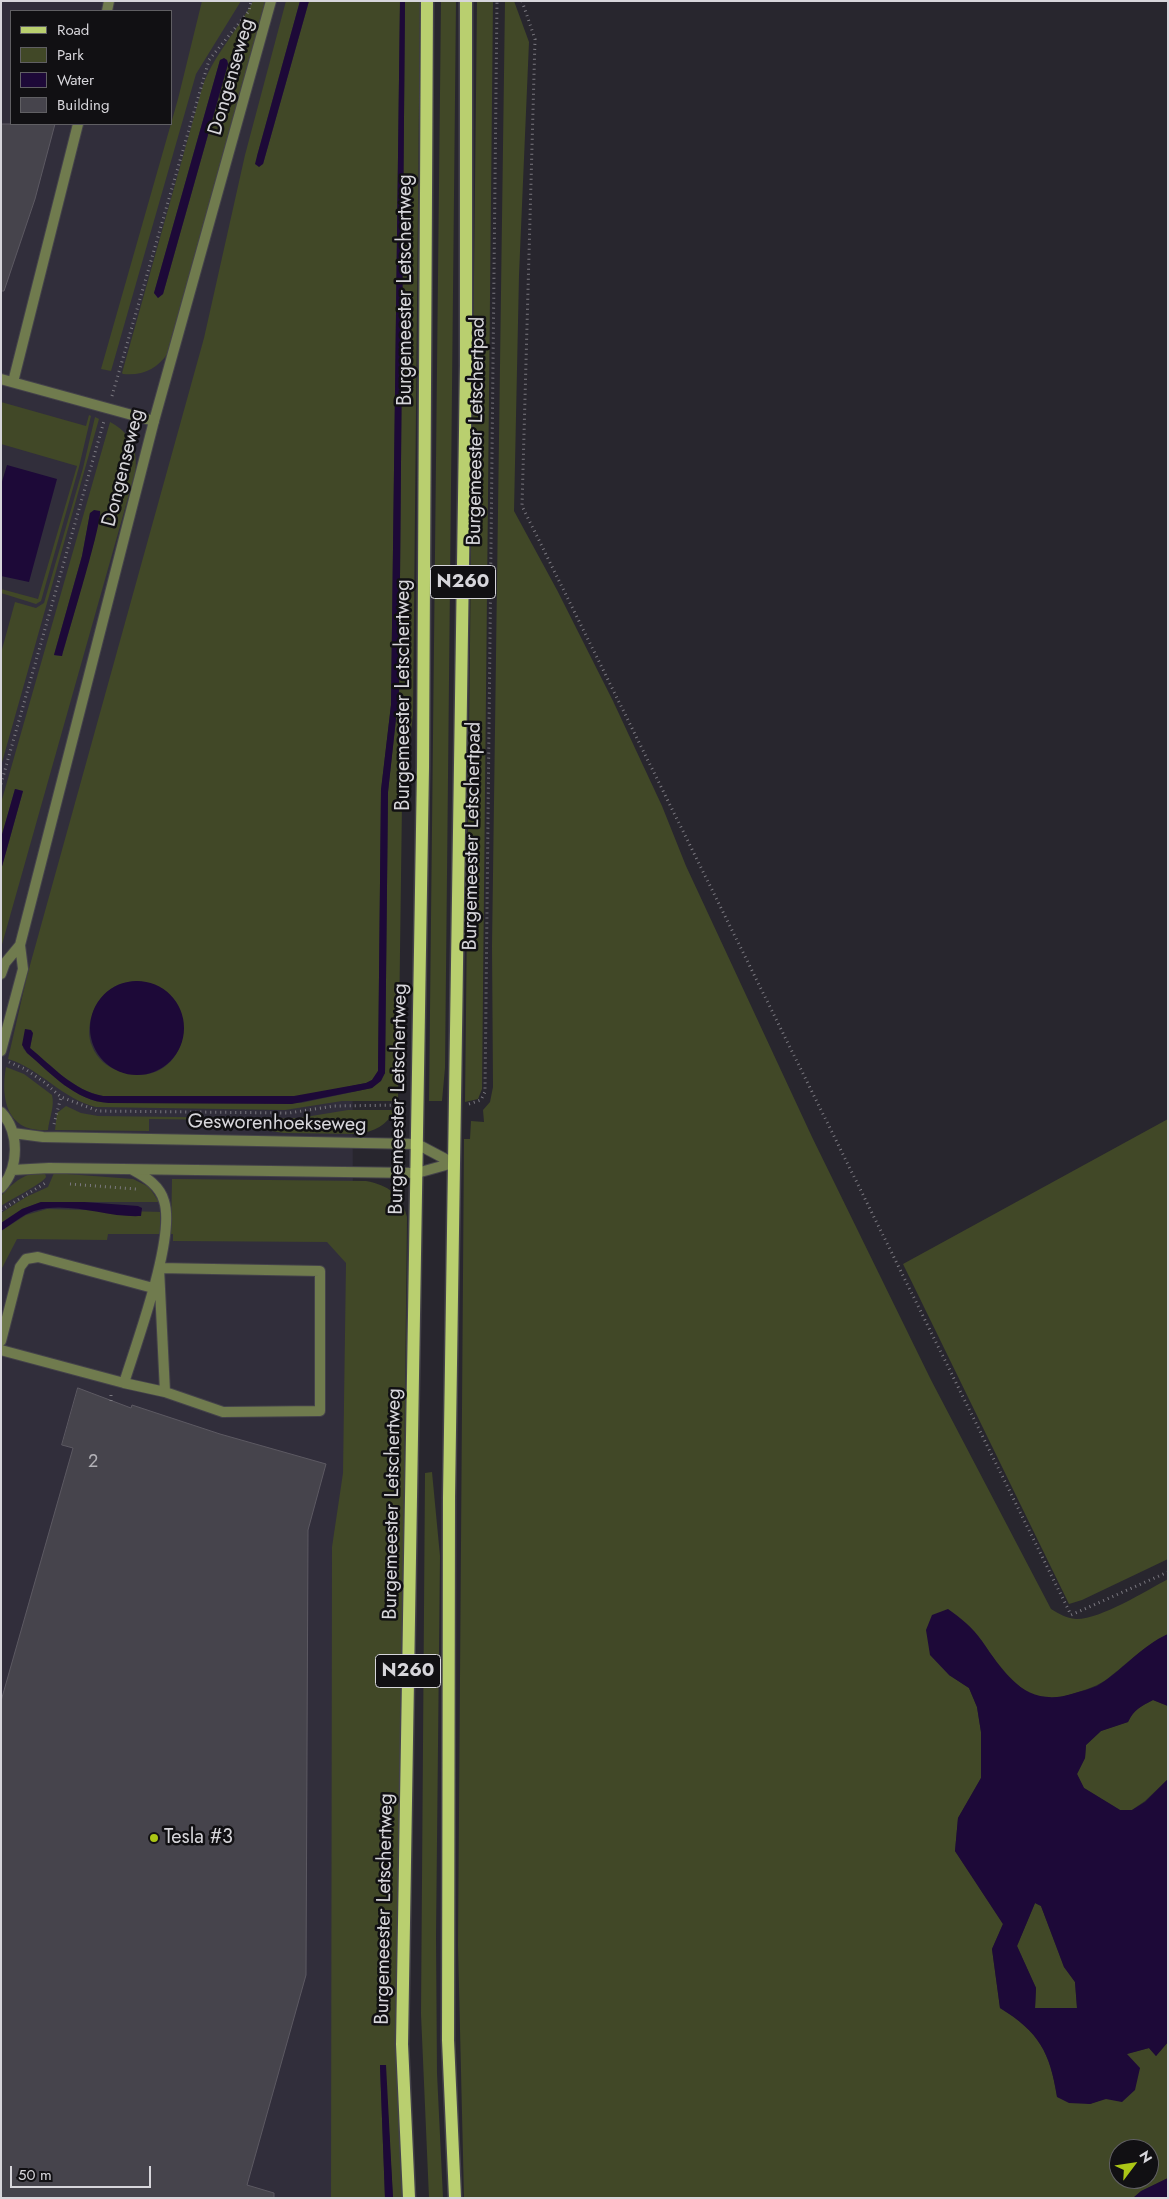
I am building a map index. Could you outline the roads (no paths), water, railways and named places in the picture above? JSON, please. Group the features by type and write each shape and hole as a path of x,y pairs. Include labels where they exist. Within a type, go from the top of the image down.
{"main road":[{"name":"Burgemeester Letschertweg","path":"409,2198 402,2044 423,768 427,1"},
{"name":"N260","path":"455,2198 448,2040 449,1497 466,365 466,1"}],"street":[{"name":"Dongenseweg","path":"1,1051 23,969 20,945 154,421 271,1"},
{"path":"13,382 78,125"},
{"path":"1,379 154,421"},
{"name":"Dongenseweg","path":"1,974 5,963 20,945"},
{"path":"1,1112 13,1133 15,1158 12,1170 1,1188"},
{"name":"Gesworenhoekseweg","path":"13,1133 42,1137 418,1144 453,1163"},
{"path":"12,1170 49,1168 417,1173 453,1163"},
{"path":"124,1383 159,1268 165,1235 165,1203 160,1192 147,1178 133,1170"},
{"path":"1,1341 20,1267 26,1259 38,1257 153,1288"},
{"path":"159,1268 165,1392"},
{"path":"1,1350 165,1392 223,1412 320,1411 320,1271 159,1268"}],"water":[{"path":"300,1 309,1 263,164 259,167 255,164"},
{"path":"400,1 405,1 399,691 388,792 385,1073 381,1081 372,1088 292,1104 109,1103 97,1101 75,1092 55,1078 27,1053 22,1045 25,1029 31,1030 33,1033 30,1048 55,1070 82,1089 103,1096 294,1096 366,1083 372,1080 378,1071 381,790 391,705"},
{"path":"224,58 228,64 163,294 158,298 154,293 220,60"},
{"path":"7,465 57,479 29,582 1,576 1,485"},
{"path":"94,510 100,511 91,556 62,656 54,655 82,556 90,513"},
{"path":"15,789 23,791 1,870 1,838"},
{"path":"137,981 155,984 170,995 181,1010 184,1028 181,1046 170,1061 155,1072 137,1075 119,1072 104,1061 93,1046 90,1028 93,1010 104,995 119,984"},
{"path":"41,1202 84,1202 138,1206 142,1208 141,1216 128,1216 74,1208 47,1208 25,1215 1,1231 1,1223 22,1209"},
{"path":"948,1609 953,1612 975,1632 1009,1677 1031,1693 1044,1697 1058,1697 1097,1686 1149,1645 1168,1634 1168,1706 1153,1700 1138,1709 1128,1722 1101,1731 1086,1745 1085,1758 1077,1774 1084,1788 1120,1810 1132,1810 1145,1802 1168,1779 1168,2042 1156,2056 1149,2048 1127,2054 1140,2068 1135,2090 1122,2102 1106,2099 1090,2104 1069,2103 1057,2097 1051,2067 1040,2045 1024,2026 1000,2008 992,1949 1003,1924 955,1851 958,1818 981,1778 981,1732 977,1707 969,1688 949,1675 930,1655 926,1630 932,1615","holes":["1035,1903 1041,1906 1064,1967 1075,1982 1077,2008 1035,2008 1036,1988 1017,1946"]},
{"path":"380,2065 386,2065 393,2198 385,2198"},
{"path":"1168,2178 1168,2198 1133,2198 1145,2189 1159,2189 1159,2182"}],"place":[{"name":"Tesla #3","path":"154,1838"}]}
